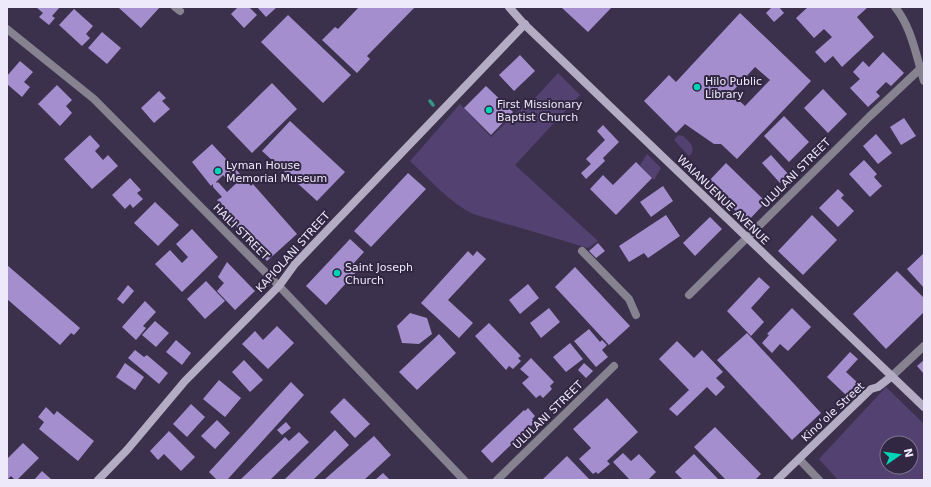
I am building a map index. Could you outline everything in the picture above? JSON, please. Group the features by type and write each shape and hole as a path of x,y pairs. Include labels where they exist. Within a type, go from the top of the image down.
{"street":[{"name":"WAIANUENUE AVENUE","path":"509,7 924,407"},
{"path":"895,7 902,16 913,43 924,81"},
{"name":"KAPIOLANI STREET","path":"98,480 127,450 185,381 279,286 295,264 525,24"},
{"name":"HAILI STREET","path":"7,29 94,99 279,286 464,480"},
{"name":"ULULANI STREET","path":"689,295 869,117 920,69"},
{"path":"582,251 629,299 636,315"},
{"name":"Kinoʻole Street","path":"777,480 870,389 878,387 892,376 924,346"},
{"name":"ULULANI STREET","path":"498,480 614,366"},
{"path":"799,459 819,480"}],"shaded area":[{"path":"558,73 580,95 515,165 598,241 588,248 473,214 448,197 410,161 460,104 491,137 518,111 537,96"},
{"path":"678,135 683,136 692,146 692,151 689,156 674,140"},
{"path":"647,154 661,168 654,180 640,165"},
{"path":"886,387 924,424 924,480 838,480 819,459"}],"building":[{"path":"36,7 60,7 52,16 55,18 49,25 39,17 43,13"},
{"path":"160,7 141,28 119,8"},
{"path":"238,7 249,7 257,15 244,28 231,14"},
{"path":"257,7 277,7 266,17"},
{"path":"359,7 415,7 367,56 370,59 357,73 322,40 335,27 338,29"},
{"path":"561,7 612,7 588,32"},
{"path":"772,7 779,7 784,13 774,22 766,13"},
{"path":"808,7 868,7 857,17 874,37 842,67 833,56 825,63 815,52 832,37 824,29 814,38 796,18"},
{"path":"74,9 93,26 86,34 90,38 82,46 59,25"},
{"name":"Hilo Public Library","path":"740,13 811,81 737,159 721,144 714,144 685,124 676,133 644,101 669,75 676,82","holes":["755,67 770,80 745,106 731,93"]},
{"path":"288,15 351,75 323,103 261,42"},
{"path":"102,32 121,48 107,64 88,48"},
{"path":"883,52 904,73 891,86 886,82 876,92 880,96 868,107 850,88 860,79 853,72 863,61 869,67"},
{"path":"520,55 535,71 514,91 499,75"},
{"path":"20,61 33,72 24,82 30,87 22,97 7,84 7,76"},
{"path":"272,83 297,109 252,153 227,127"},
{"path":"57,85 72,100 66,106 72,113 60,126 38,104"},
{"name":"First Missionary Baptist Church","path":"486,86 513,112 491,135 464,108"},
{"path":"823,89 847,114 828,133 804,108"},
{"path":"159,91 166,98 162,101 170,109 154,123 141,108"},
{"path":"784,116 809,142 789,162 764,136"},
{"path":"904,118 916,136 901,145 890,127"},
{"path":"290,121 345,172 317,201 262,151"},
{"path":"603,125 619,142 603,158 605,161 586,179 581,173 591,164 586,159 605,140 597,131"},
{"path":"876,134 892,153 878,164 863,146"},
{"path":"90,135 100,146 95,151 103,160 108,155 118,166 92,189 64,159"},
{"path":"212,144 240,174 230,183 223,175 216,182 218,182 227,192 243,177 251,186 253,184 297,234 267,261 223,211 225,209 217,200 222,197 213,187 213,184 211,186 192,162"},
{"path":"771,155 789,175 780,183 762,163"},
{"path":"864,160 877,174 874,177 882,186 870,197 849,174"},
{"path":"636,162 652,178 616,215 590,189 603,175 613,185"},
{"path":"726,163 766,202 747,222 707,183"},
{"path":"408,173 426,189 371,247 354,231"},
{"path":"130,178 141,190 137,193 143,199 133,208 130,204 125,209 112,195"},
{"path":"663,186 673,201 651,217 640,202"},
{"path":"838,189 844,195 841,198 854,211 838,227 819,208"},
{"path":"155,202 179,225 158,246 134,223"},
{"path":"666,215 680,236 648,258 644,253 629,262 619,246"},
{"path":"812,215 837,240 803,275 778,251"},
{"path":"710,217 722,229 695,256 683,243"},
{"path":"192,229 218,257 182,292 155,264 170,250 182,263 188,257 176,244"},
{"path":"350,239 364,252 354,263 360,268 326,305 306,286"},
{"path":"598,243 605,251 596,258 589,251"},
{"path":"468,251 473,256 477,251 486,259 448,300 473,323 459,338 421,303"},
{"path":"924,253 924,288 907,269"},
{"path":"227,262 255,291 235,310 217,291 224,283 218,277"},
{"path":"7,265 80,328 74,335 71,333 60,345 7,299"},
{"path":"575,267 630,326 609,345 555,287"},
{"path":"897,271 924,298 924,312 886,349 853,314"},
{"path":"759,277 770,287 751,308 764,322 751,336 727,311"},
{"path":"206,281 225,301 205,319 187,299"},
{"path":"528,284 539,298 520,314 509,300"},
{"path":"128,285 134,291 123,304 117,299"},
{"path":"145,301 156,312 143,326 146,328 136,340 122,327"},
{"path":"549,308 560,322 541,338 530,323"},
{"path":"792,308 811,327 788,351 780,344 772,353 762,343 769,335 767,334"},
{"path":"410,313 427,318 432,334 419,344 402,343 397,326"},
{"path":"155,321 169,333 156,347 142,335"},
{"path":"489,323 521,356 518,358 521,361 513,369 509,366 506,370 475,336"},
{"path":"277,326 294,343 268,369 242,344 255,331 263,340"},
{"path":"589,329 600,342 602,340 607,345 602,350 608,357 596,367 574,341"},
{"path":"747,333 821,413 792,440 717,360"},
{"path":"439,334 456,353 417,390 399,372"},
{"path":"176,340 191,353 182,365 166,352"},
{"path":"677,341 694,358 702,350 723,372 716,378 725,387 716,396 707,387 677,416 669,409 689,390 659,359"},
{"path":"570,343 583,359 566,372 553,357"},
{"path":"135,350 144,357 147,355 168,373 159,384 128,358"},
{"path":"850,352 858,359 846,372 858,383 846,395 827,377"},
{"path":"531,358 554,382 550,386 552,389 543,398 540,395 536,398 522,383 529,377 520,369"},
{"path":"244,360 263,380 250,392 232,372"},
{"path":"924,360 924,374 917,366"},
{"path":"125,363 144,377 135,390 116,377"},
{"path":"584,363 593,371 586,378 578,370"},
{"path":"219,380 241,398 225,417 203,399"},
{"path":"291,382 304,395 227,480 217,480 209,472"},
{"path":"344,398 370,424 355,438 330,412"},
{"path":"607,398 638,432 607,461 610,464 598,474 596,472 593,474 579,459 591,448 573,429"},
{"path":"191,404 205,417 187,437 173,424"},
{"path":"46,407 54,415 57,411 94,441 78,461 39,429 44,422 38,417"},
{"path":"528,408 535,416 532,419 535,422 492,463 481,451 524,410 525,411"},
{"path":"217,420 230,433 215,449 201,436"},
{"path":"286,422 291,428 282,435 277,430"},
{"path":"715,427 761,474 755,480 726,480 694,447"},
{"path":"335,430 349,445 313,480 284,480"},
{"path":"169,431 195,457 181,471 164,454 158,460 150,451"},
{"path":"299,432 309,442 270,480 240,480 285,437 289,441"},
{"path":"374,436 391,455 364,480 324,480"},
{"path":"23,443 39,458 17,480 11,476 7,480 7,459"},
{"path":"623,453 631,461 639,454 656,472 648,480 628,480 629,479 613,462"},
{"path":"694,454 719,480 683,480 675,472"},
{"path":"567,456 590,480 542,480"},
{"path":"42,471 52,480 34,480"},
{"path":"383,473 390,480 375,480"}],"waterway":[{"path":"430,101 433,105"}],"place":[{"name":"Hilo Public Library","path":"697,87"},
{"name":"First Missionary Baptist Church","path":"489,110"},
{"name":"Lyman House Memorial Museum","path":"218,171"},
{"name":"Saint Joseph Church","path":"337,273"}]}
